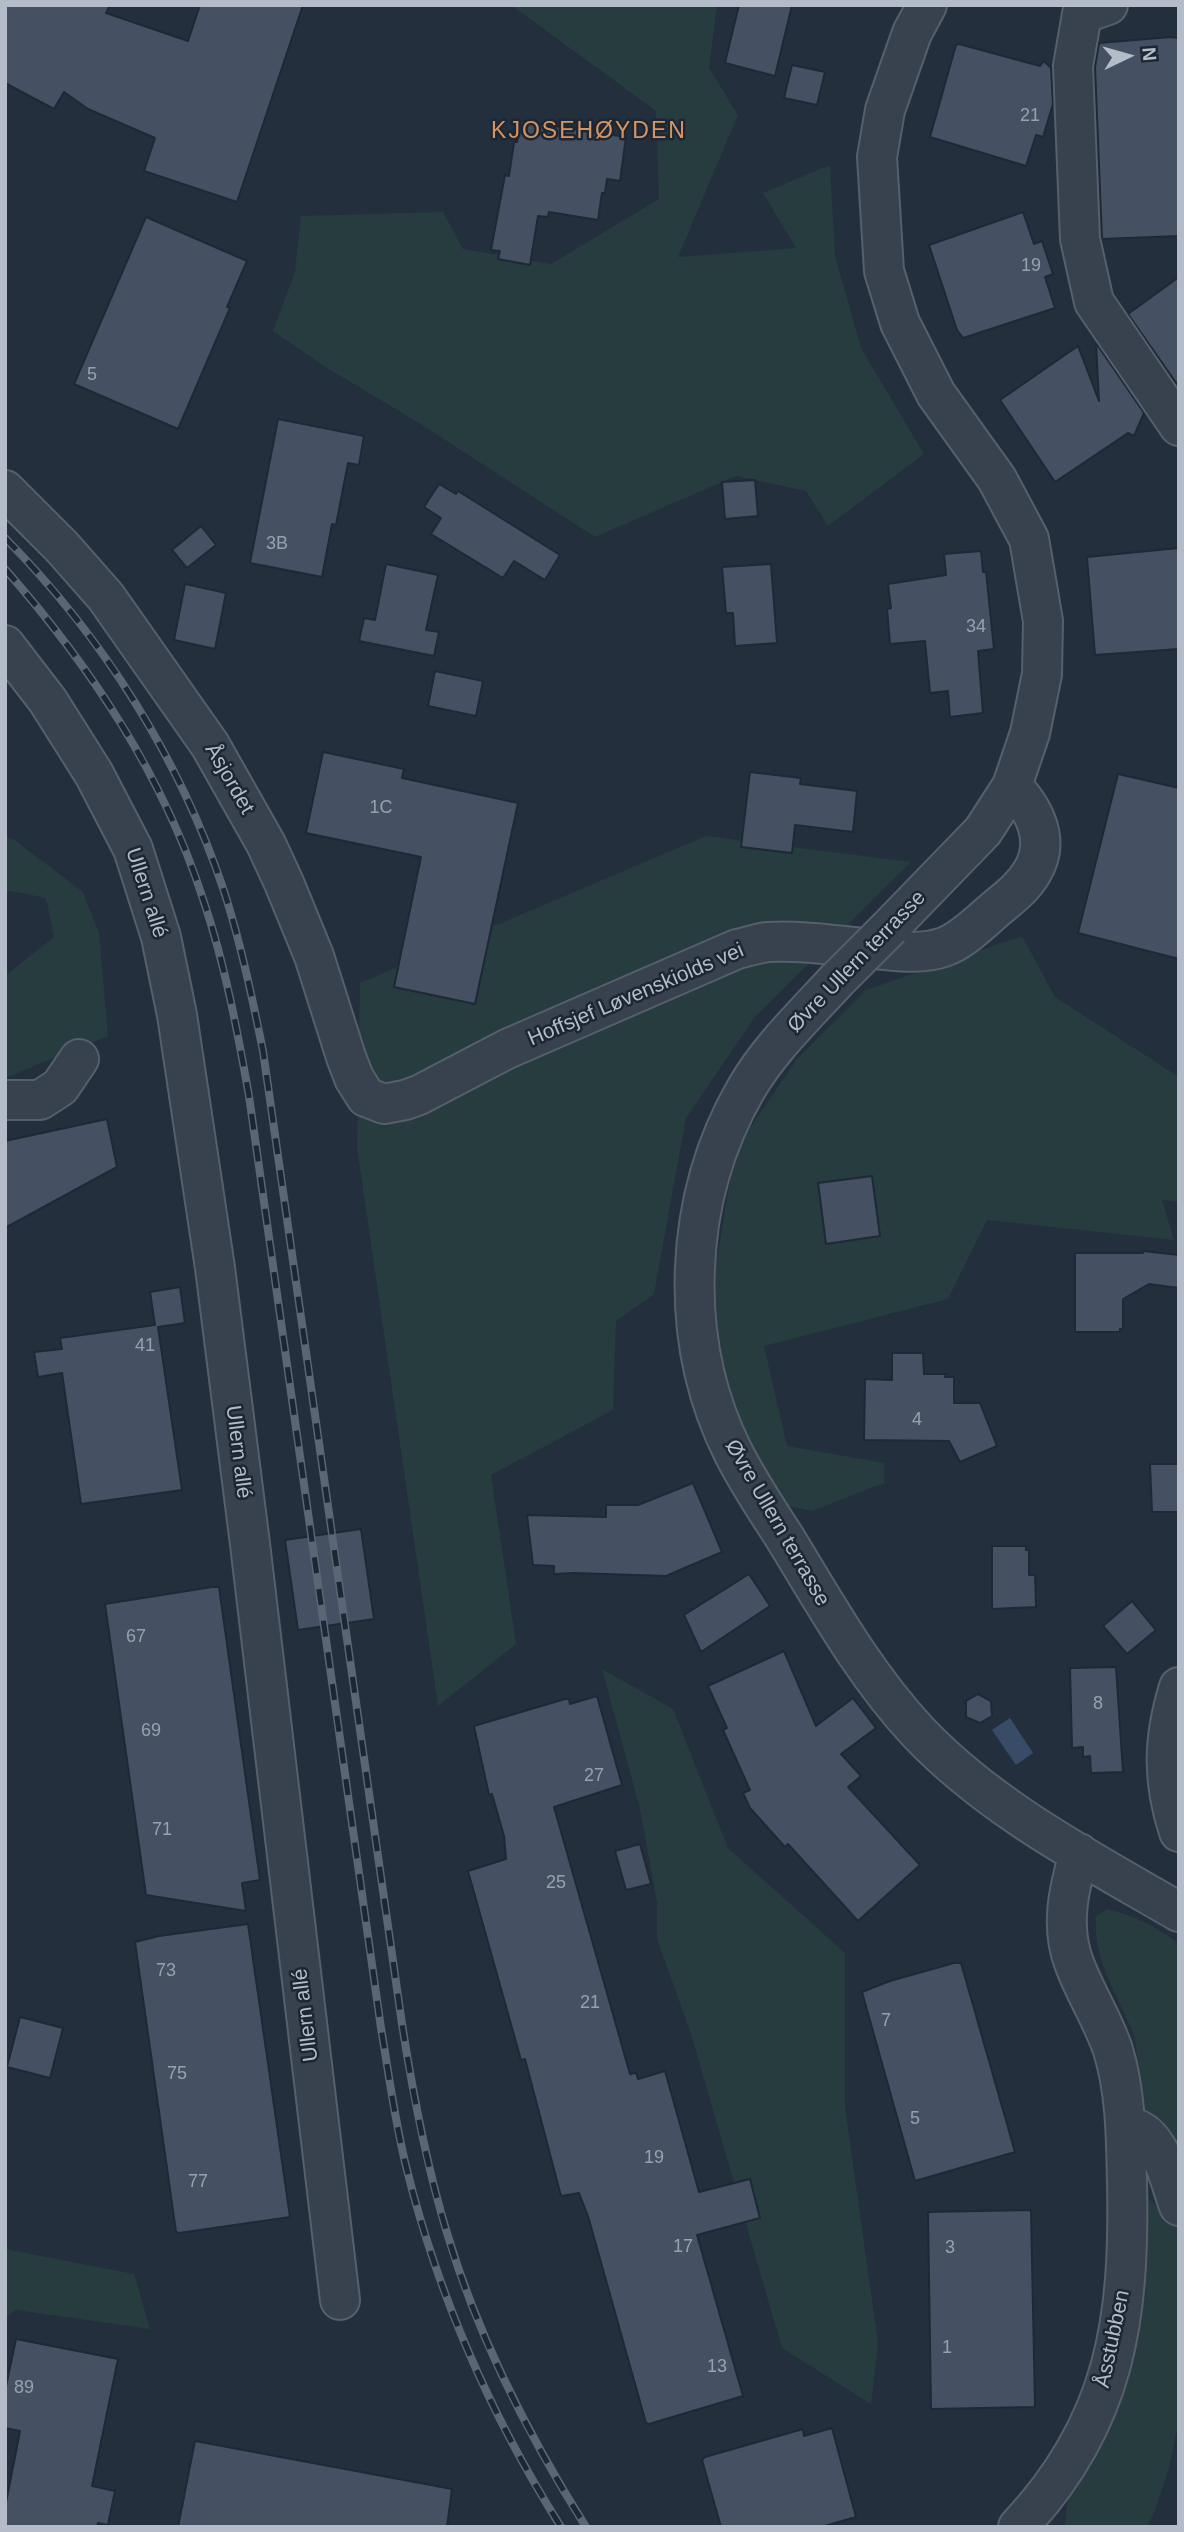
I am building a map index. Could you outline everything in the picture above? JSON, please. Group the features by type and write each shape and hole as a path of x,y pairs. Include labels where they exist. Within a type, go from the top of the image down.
{"street":[{"path":"928,5 912,33 885,110 877,157 884,271 900,323 936,394 998,479 1029,539 1043,621 1042,674 1030,733 1012,786"},
{"path":"1108,5 1082,14 1073,66 1080,239 1094,303 1179,426"},
{"name":"Åsjordet","path":"5,490 62,547 106,597 210,745 284,883 314,956 354,1078 366,1097 384,1104"},
{"name":"Ullern allé","path":"5,645 48,701 94,774 133,849 161,937 177,1015 215,1268 340,2300"},
{"name":"Øvre Ullern terrasse","path":"1012,786 983,831 836,981 774,1051 746,1088 710,1168 702,1204 696,1244 696,1315 707,1380 733,1451 844,1635 879,1686 919,1733 995,1799 1179,1912"},
{"name":"Hoffsjef Løvenskiolds vei","path":"384,1104 405,1101 419,1095 507,1049 737,949 768,942 913,952 942,948 972,929 1025,884 1035,867 1042,848 1040,832 1029,804 1012,786"},
{"path":"5,1100 40,1100 60,1087 79,1059"},
{"path":"1179,1687 1166,1736 1165,1764 1167,1787 1179,1832"},
{"name":"Åsstubben","path":"1018,2527 1061,2476 1083,2441 1108,2376 1119,2334 1125,2291 1128,2230 1123,2095 1112,2049 1073,1962 1069,1942 1068,1894 1079,1853"},
{"path":"1126,2126 1140,2129 1154,2144 1179,2206"}],"green space":[{"path":"511,5 717,5 709,68 738,115 678,257 796,248 763,193 830,165 835,256 861,348 924,454 828,526 806,491 736,476 595,537 273,331 295,272 301,216 443,212 463,249 551,264 659,199 656,111"},
{"path":"706,836 911,862 755,1017 686,1118 654,1294 616,1321 613,1410 491,1475 516,1644 438,1706 357,1147 360,983"},
{"path":"5,837 13,839 83,892 99,933 108,1036 5,1078 5,976 54,937 46,898 5,890"},
{"path":"1022,936 1055,997 1179,1077 1179,1202 1162,1200 1174,1240 987,1220 948,1299 764,1346 787,1446 884,1463 884,1483 812,1511 780,1504 737,1446 719,1371 715,1271 735,1150 797,1059 866,990"},
{"path":"602,1669 673,1709 728,1848 845,1953 845,2107 878,2343 871,2404 782,2348 691,2034 657,1939 657,1902 640,1809"},
{"path":"1107,1909 1145,1922 1179,1944 1179,2162 1151,2123 1140,2097 1134,2036 1106,1974 1098,1946 1096,1916"},
{"path":"1142,2192 1179,2228 1179,2420 1169,2468 1147,2527 1065,2527 1067,2503"},
{"path":"5,2249 134,2274 150,2329 16,2310 5,2318"}],"water":[{"path":"1010,1718 1033,1753 1016,1765 992,1730"}],"building":[{"path":"5,5 110,5 106,13 188,41 200,5 303,5 237,202 144,171 155,138 88,109 64,92 54,109 5,83"},
{"path":"739,5 792,5 775,76 725,63"},
{"path":"1178,38 1179,236 1102,239 1095,67 1099,43"},
{"path":"956,45 1040,66 1044,61 1051,68 1053,104 1043,137 1036,135 1026,166 930,137"},
{"path":"792,65 825,72 817,105 784,98"},
{"path":"521,121 626,137 620,181 607,179 598,220 549,212 548,217 538,216 530,265 498,259 500,251 491,250 505,175 509,176 514,142 517,142"},
{"path":"1023,212 1034,244 1042,241 1053,274 1045,277 1055,308 963,338 957,330 929,245"},
{"path":"146,217 247,261 227,307 230,308 178,429 74,384"},
{"path":"1179,277 1179,387 1128,314"},
{"path":"1096,343 1144,413 1134,436 1128,433 1055,482 1000,400 1078,346 1099,401"},
{"path":"278,419 364,436 359,465 348,463 322,577 250,563"},
{"path":"755,480 758,516 725,519 722,482"},
{"path":"439,484 456,494 458,491 560,555 545,580 514,561 503,578 431,534 441,518 424,507"},
{"path":"201,526 216,545 187,568 172,550"},
{"path":"1179,548 1179,649 1095,655 1087,557"},
{"path":"981,551 983,572 986,572 994,649 978,651 983,713 950,717 948,691 930,693 925,641 890,644 887,609 891,608 888,584 946,575 944,554"},
{"path":"386,564 438,575 426,630 439,632 434,656 359,641 364,618 375,620"},
{"path":"771,564 777,643 735,646 733,613 726,613 722,567"},
{"path":"185,584 226,593 215,649 174,640"},
{"path":"435,671 483,681 476,716 428,706"},
{"path":"323,752 404,769 402,778 518,803 475,1004 394,987 421,857 306,833"},
{"path":"750,772 801,778 800,784 857,791 853,832 795,825 792,853 741,847"},
{"path":"1118,774 1179,788 1179,959 1078,933"},
{"path":"107,1119 117,1167 5,1228 5,1141"},
{"path":"872,1176 880,1236 826,1244 818,1183"},
{"path":"1143,1251 1179,1255 1179,1288 1149,1284 1123,1299 1123,1329 1120,1329 1120,1332 1075,1332 1075,1253"},
{"path":"180,1287 185,1323 158,1327 182,1490 81,1504 62,1373 38,1377 34,1352 62,1349 60,1338 155,1325 150,1292"},
{"path":"892,1353 923,1353 924,1374 946,1374 945,1377 954,1377 954,1403 980,1403 997,1446 960,1462 949,1441 864,1440 865,1379 892,1380"},
{"path":"1150,1464 1179,1464 1179,1512 1152,1512"},
{"path":"693,1483 722,1552 666,1576 554,1574 554,1566 533,1565 527,1515 606,1517 606,1505 638,1505"},
{"path":"361,1529 374,1619 298,1630 285,1540"},
{"path":"992,1546 1026,1546 1026,1550 1029,1550 1029,1575 1035,1575 1036,1607 992,1609"},
{"path":"749,1574 770,1606 701,1652 684,1615"},
{"path":"219,1587 260,1880 242,1883 246,1911 146,1895 105,1604"},
{"path":"1132,1601 1156,1630 1127,1654 1103,1626"},
{"path":"784,1651 816,1726 853,1698 876,1728 841,1754 861,1776 848,1787 920,1865 858,1921 788,1844 785,1847 750,1808 743,1793 750,1790 723,1730 727,1728 708,1686"},
{"path":"1116,1667 1123,1772 1091,1773 1090,1756 1083,1757 1083,1747 1072,1748 1070,1668"},
{"path":"978,1694 991,1701 992,1716 980,1723 966,1717 966,1701"},
{"path":"597,1696 622,1785 554,1807 630,2074 636,2073 638,2079 665,2071 699,2192 750,2179 760,2218 697,2235 743,2396 649,2424 646,2423 588,2216 579,2193 561,2196 525,2059 521,2060 468,1871 506,1859 504,1836 492,1794 489,1795 474,1726 565,1699 569,1699 570,1704"},
{"path":"640,1844 651,1884 626,1890 615,1851"},
{"path":"248,1924 290,2217 179,2233 176,2232 135,1942 159,1936"},
{"path":"961,1963 1015,2152 915,2181 862,1992"},
{"path":"20,2017 63,2028 50,2078 7,2067"},
{"path":"1031,2210 1035,2407 931,2409 928,2212"},
{"path":"16,2339 118,2359 92,2486 115,2491 108,2525 98,2523 97,2527 5,2527 5,2508 20,2431 5,2428 5,2391"},
{"path":"832,2428 856,2517 821,2527 721,2527 702,2460 705,2457 803,2429 804,2436"},
{"path":"195,2441 452,2489 447,2527 178,2527"}],"railway":[{"path":"5,538 74,616 135,702 185,794 206,842 230,911 263,1051 402,2024 426,2155 459,2272 489,2347 544,2457 586,2527"},
{"path":"5,569 67,644 121,724 145,766 187,853 218,948 249,1096 381,2028 403,2152 420,2218 451,2310 490,2399 561,2527"}],"district":[{"name":"KJOSEHØYDEN","path":"589,132"}]}
